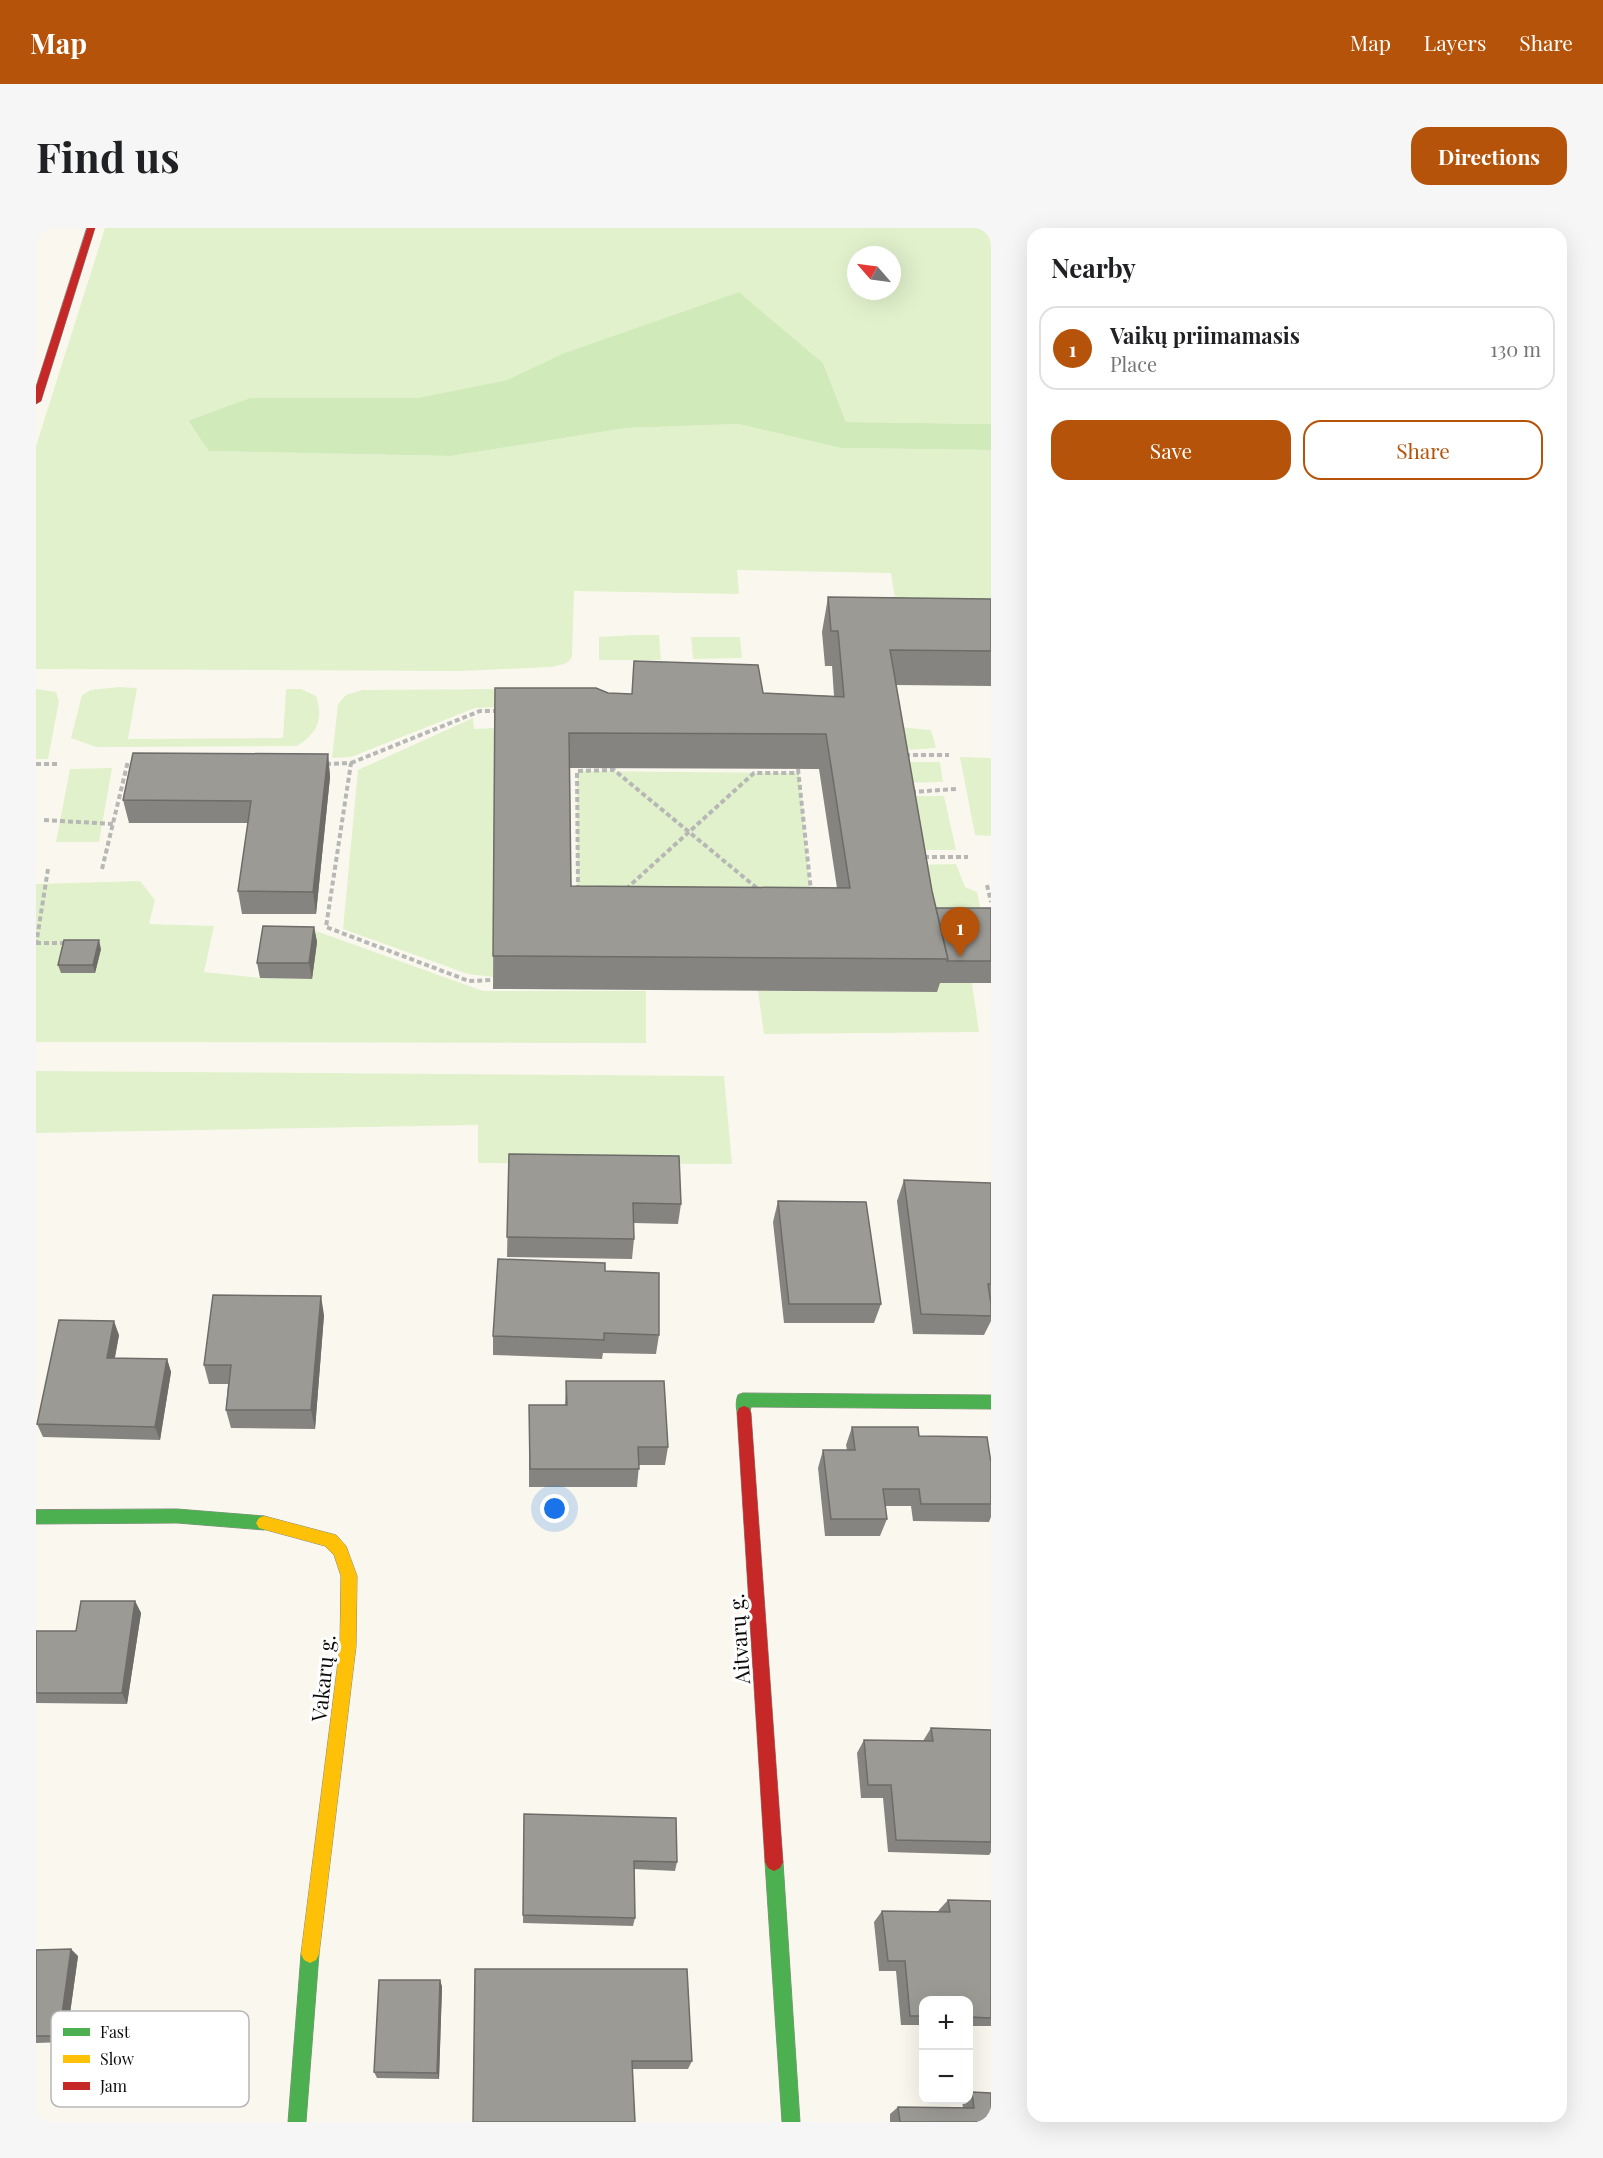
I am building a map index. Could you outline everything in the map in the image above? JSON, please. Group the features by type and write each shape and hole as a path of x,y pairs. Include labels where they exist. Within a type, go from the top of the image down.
{"street":[{"path":"36,401 91,228"},
{"name":"Aitvarų g.","path":"791,2122 743,1400 991,1402"},
{"name":"Vakarų g.","path":"36,1517 205,1518 291,1527 331,1539 346,1562 350,1601 348,1646 309,1963 297,2122"}],"path":[{"path":"322,764 351,763 480,711 502,711"},
{"path":"904,755 950,755"},
{"path":"102,869 128,761"},
{"path":"351,763 326,927 469,981 493,980"},
{"path":"36,764 58,764"},
{"path":"589,890 578,890 577,771 596,769 614,771 759,889"},
{"path":"635,892 624,892 754,773 798,771 811,897"},
{"path":"899,792 956,789"},
{"path":"44,820 113,824"},
{"path":"922,857 968,857"},
{"path":"48,869 36,944 78,943"},
{"path":"987,885 991,902"}],"green space":[{"path":"105,228 991,228 991,424 846,422 823,363 739,292 564,353 507,380 417,398 250,398 188,422 210,451 451,456 626,428 739,424 841,448 991,450 991,605 896,604 891,573 737,570 739,594 574,591 572,657 567,663 552,667 462,671 36,669 36,446"},
{"path":"739,292 823,363 846,422 991,424 991,450 841,448 739,424 626,428 451,456 209,451 188,421 250,398 417,398 507,380 564,353"},
{"path":"659,635 661,660 599,660 599,637"},
{"path":"691,637 740,637 742,658 693,659"},
{"path":"137,688 128,739 283,738 286,689 301,689 316,696 319,719 310,736 297,746 96,747 71,738 82,695 91,690"},
{"path":"36,689 56,692 59,701 48,759 36,759"},
{"path":"516,689 546,705 475,708 351,757 332,758 338,704 346,695 362,690"},
{"path":"473,718 474,729 495,728 494,977 468,974 343,929 358,770"},
{"path":"887,726 931,730 936,748 892,751"},
{"path":"960,757 991,758 991,836 975,835"},
{"path":"894,762 940,762 943,782 898,783"},
{"path":"112,768 99,842 56,842 70,769"},
{"path":"577,771 799,773 811,897 577,890"},
{"path":"900,796 944,796 956,850 909,850"},
{"path":"956,864 965,887 977,892 982,916 921,917 912,865"},
{"path":"140,881 155,900 149,924 214,926 204,972 260,978 311,979 305,927 483,991 646,991 646,1043 36,1042 36,884"},
{"path":"935,983 972,983 979,1032 764,1034 758,991 937,992"},
{"path":"36,1071 724,1076 732,1164 478,1163 478,1125 36,1133"}],"building":[{"path":"828,597 991,599 991,651 890,650 932,891 948,959 493,956 495,688 596,688 608,693 632,694 634,661 758,665 763,693 844,697 838,631 831,631","holes":["569,733 826,734 850,888 571,886"]},
{"path":"133,753 328,754 313,892 238,891 251,801 123,800"},
{"path":"936,908 991,908 991,961 947,961"},
{"path":"263,926 314,927 309,963 257,963"},
{"path":"64,940 99,940 93,965 58,965"},
{"path":"509,1154 679,1156 681,1204 633,1203 634,1239 507,1237"},
{"path":"904,1180 991,1183 991,1284 988,1284 991,1316 921,1314"},
{"path":"778,1201 866,1202 881,1304 789,1304"},
{"path":"498,1259 605,1263 605,1271 659,1273 659,1335 604,1333 604,1340 493,1336"},
{"path":"213,1295 321,1296 311,1410 226,1410 231,1365 204,1365"},
{"path":"59,1320 114,1321 107,1358 167,1359 155,1427 37,1424"},
{"path":"566,1381 664,1381 668,1447 638,1447 639,1469 530,1469 529,1405 567,1405"},
{"path":"852,1427 918,1427 919,1436 987,1437 991,1463 991,1504 921,1504 919,1489 883,1489 887,1519 831,1519 823,1450 855,1450"},
{"path":"81,1601 135,1601 122,1693 36,1693 36,1631 76,1631"},
{"path":"931,1728 991,1730 991,1842 896,1840 891,1785 868,1785 864,1740 933,1741"},
{"path":"524,1814 676,1818 677,1862 634,1861 635,1918 523,1915"},
{"path":"948,1900 991,1901 991,2018 973,2017 973,1996 919,1996 919,2016 910,2016 905,1961 888,1961 882,1911 950,1912"},
{"path":"71,1949 62,2011 51,2011 51,2036 36,2036 36,1950"},
{"path":"475,1969 687,1969 692,2061 632,2061 635,2122 473,2122"},
{"path":"379,1980 440,1980 437,2073 374,2072"},
{"path":"973,2092 991,2093 991,2122 900,2122 898,2107 974,2108"}],"traffic: fast":[{"path":"744,1413 743,1400 991,1402"},
{"path":"36,1517 177,1516 264,1523"},
{"path":"774,1862 791,2122"},
{"path":"297,2122 310,1954"}],"traffic: slow":[{"path":"264,1523 330,1540 340,1551 349,1576 348,1646 310,1954"}],"traffic: jam":[{"path":"36,401 91,228"},
{"path":"744,1413 774,1862"}],"place":[{"name":"Vaikų priimamasis","path":"960,957"}]}
